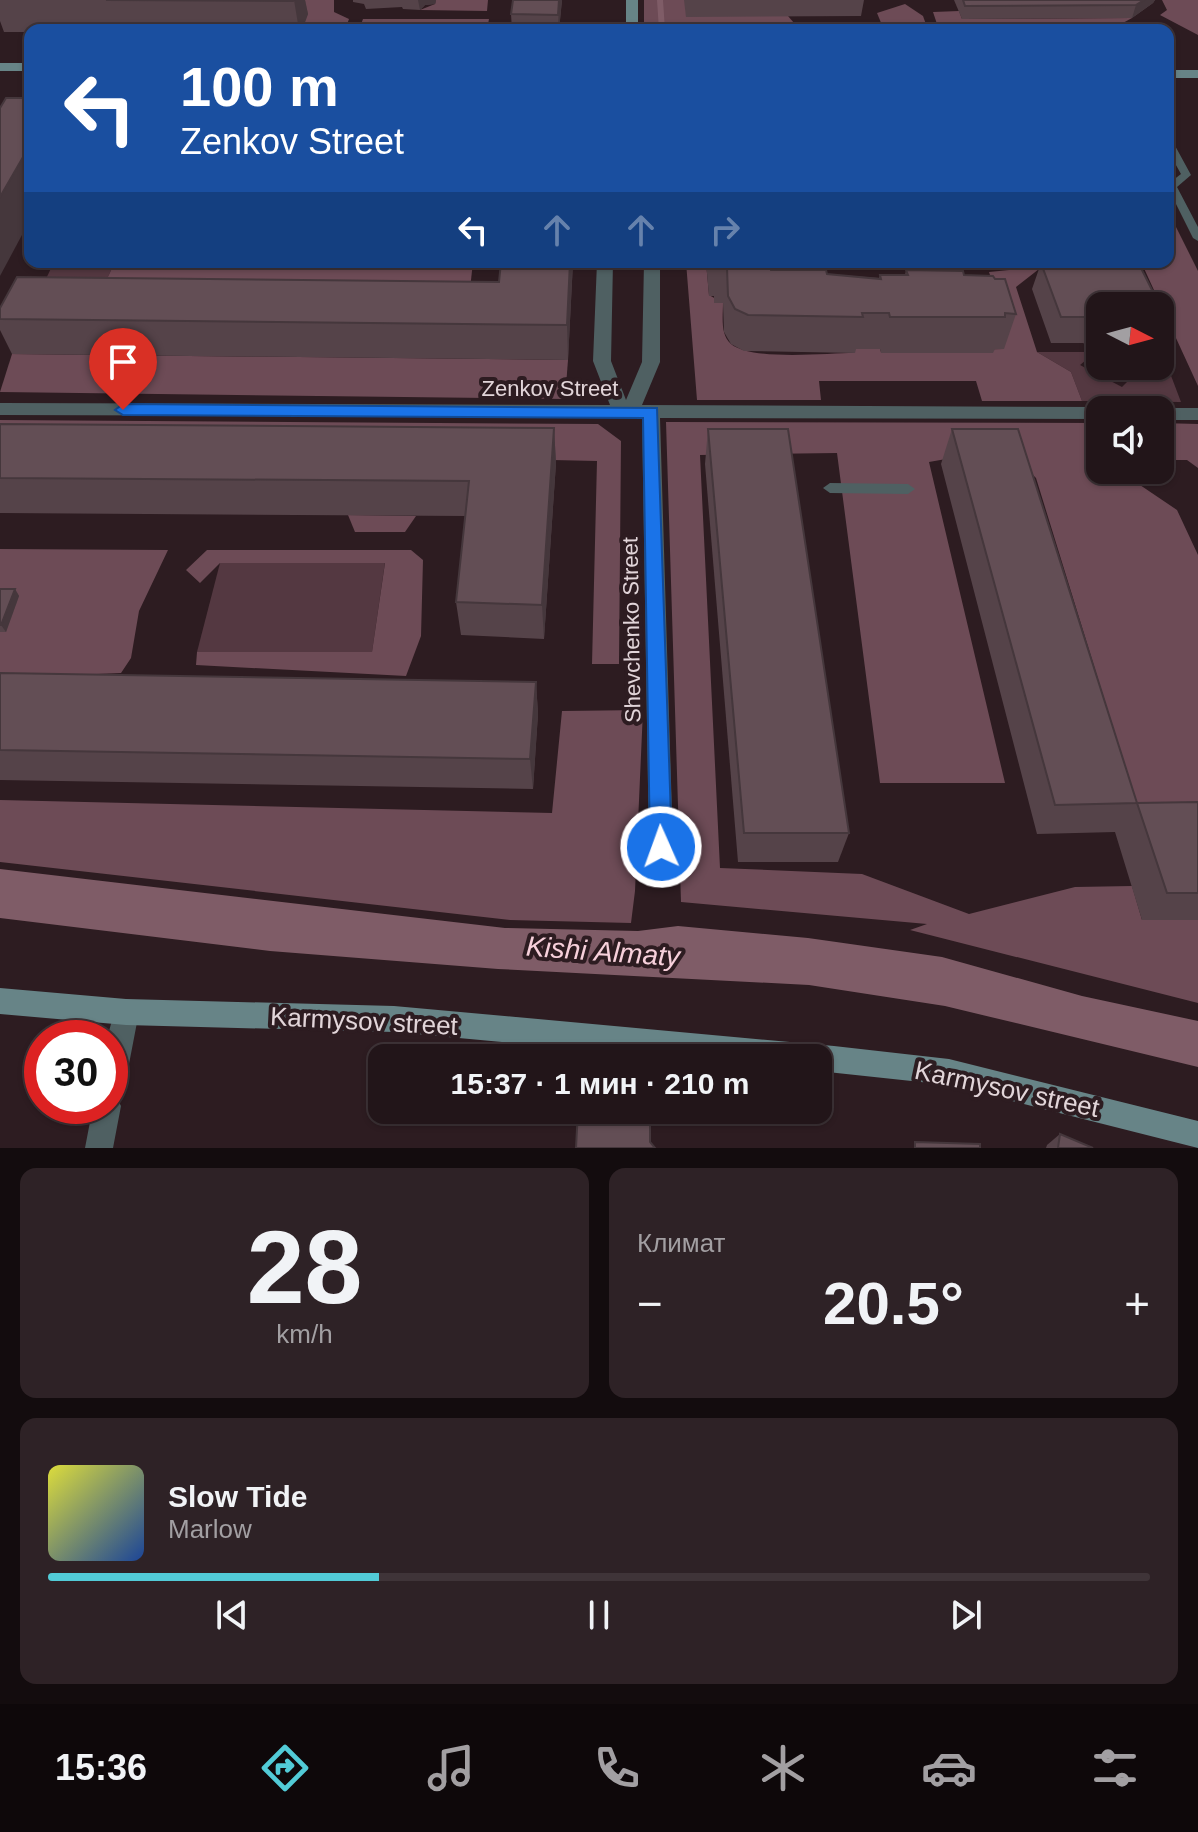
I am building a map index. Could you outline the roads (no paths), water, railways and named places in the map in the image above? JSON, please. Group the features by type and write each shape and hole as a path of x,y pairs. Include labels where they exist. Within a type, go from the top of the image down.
{"street":[{"path":"632,0 632,24"},
{"path":"0,67 24,67"},
{"path":"1174,74 1198,74"},
{"name":"Shevchenko Street","path":"605,268 602,361 635,412"},
{"name":"Shevchenko Street","path":"652,268 651,362 635,412 661,847"},
{"name":"Zenkov Street","path":"0,409 1086,413"},
{"path":"1174,414 1198,414"},
{"name":"Karmysov street","path":"0,1001 126,1012 394,1019 834,1059 949,1072 1198,1135"},
{"path":"124,1020 126,1012"},
{"path":"99,1148 104,1124"}],"lane":[{"path":"1174,153 1186,175 1174,184"},
{"path":"1174,190 1198,238"},
{"path":"830,488 908,489"}],"water":[{"name":"Kіshі Almaty","path":"0,869 505,928 638,931 678,926 808,938 942,957 1082,996 1198,1021 1198,1067 945,1006 809,985 498,969 270,951 0,918"}],"waterway":[{"path":"660,0 662,24"}]}
